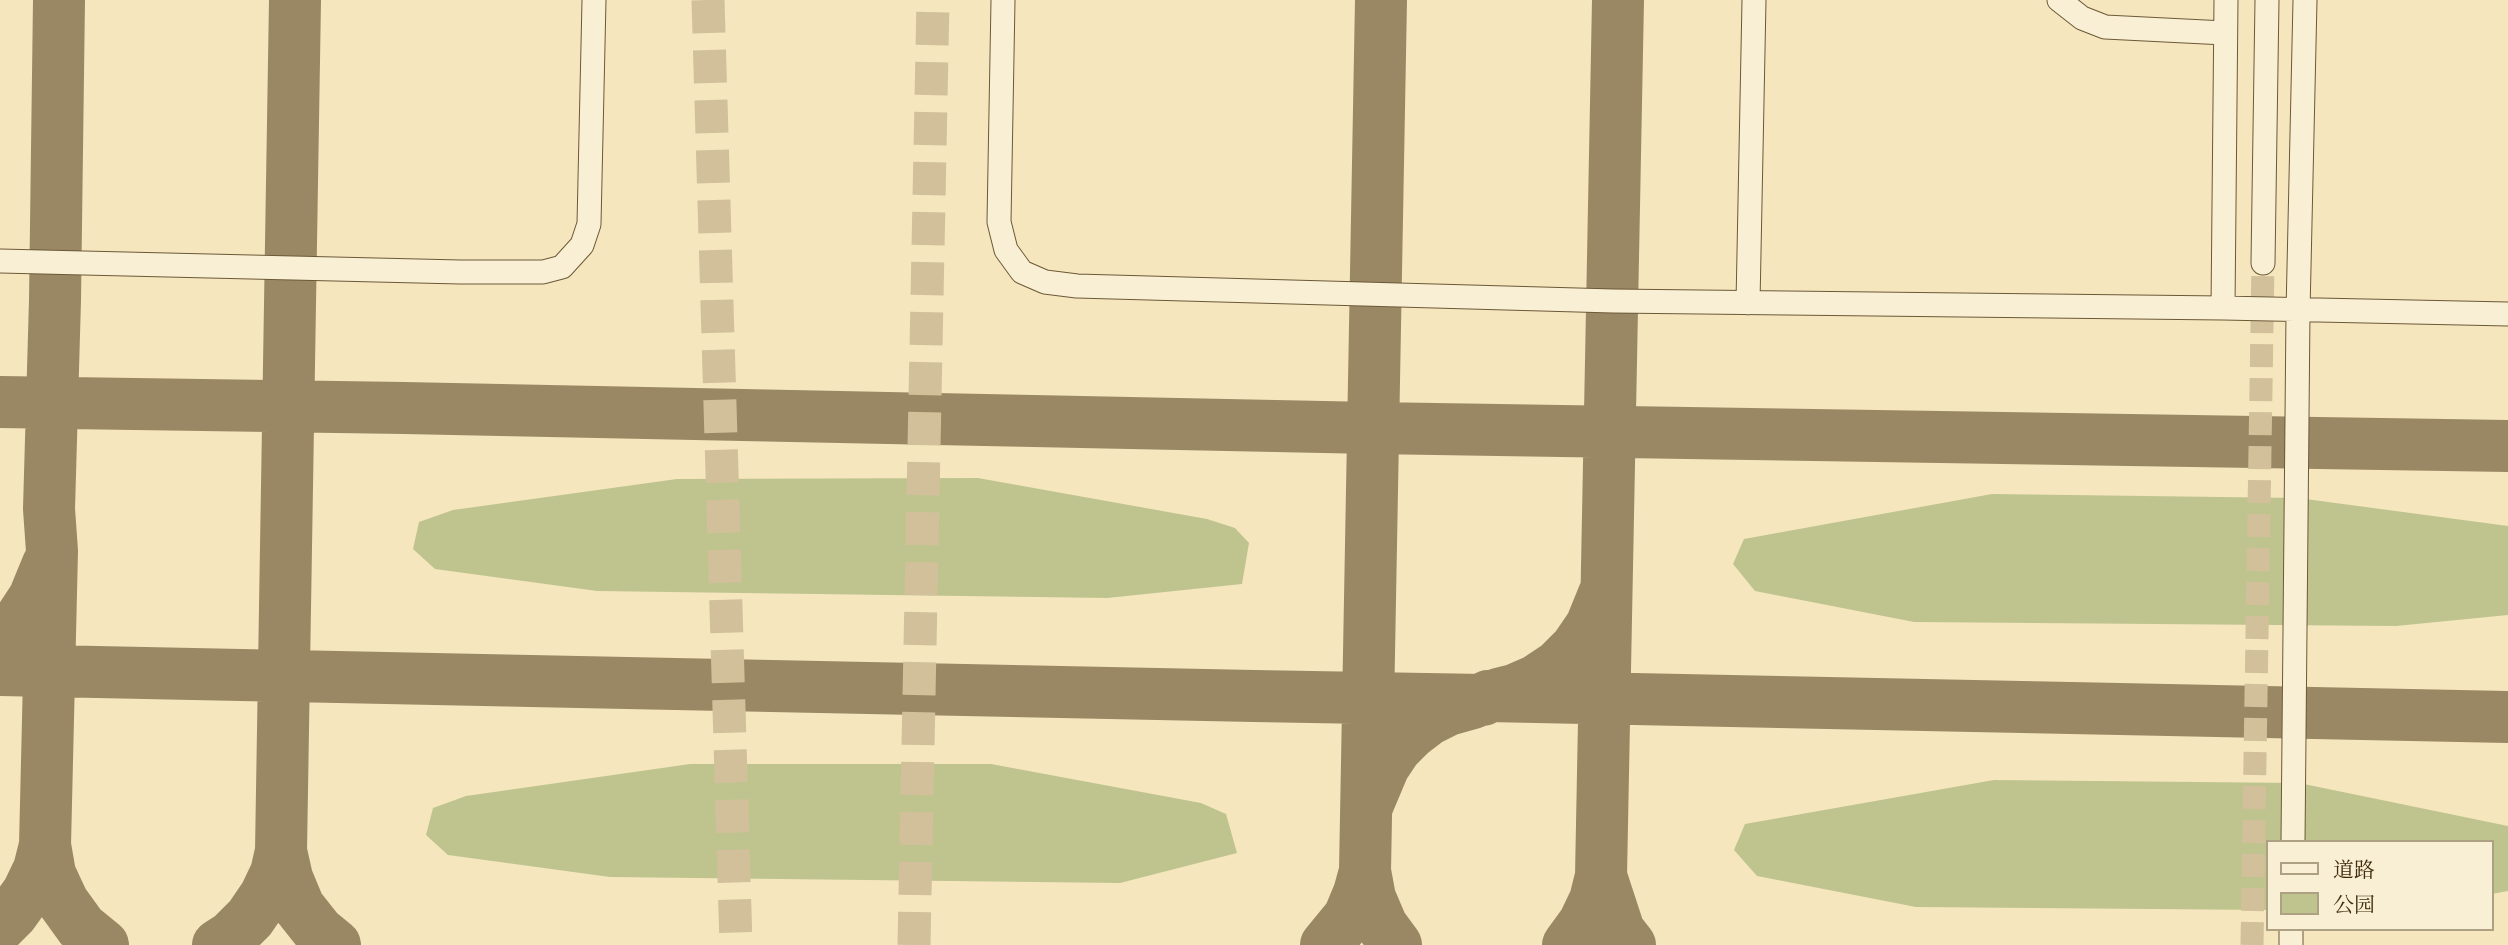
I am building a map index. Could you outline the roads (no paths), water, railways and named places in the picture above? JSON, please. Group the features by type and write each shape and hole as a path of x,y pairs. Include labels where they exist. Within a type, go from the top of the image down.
{"lane":[{"path":"0,261 460,272 543,272 562,267 582,245 589,224 594,0"},
{"path":"1003,0 999,222 1006,250 1022,272 1045,282 1077,286 1376,296 2508,314"},
{"path":"1748,303 1754,0"},
{"path":"2059,0 2082,18 2105,27 2225,33"},
{"path":"2223,308 2226,0"},
{"path":"2263,263 2267,0"},
{"path":"2293,840 2298,312 2305,0"}],"tunnel":[{"path":"708,0 736,945"},
{"path":"914,945 933,0"},
{"path":"2252,945 2263,263"}]}
